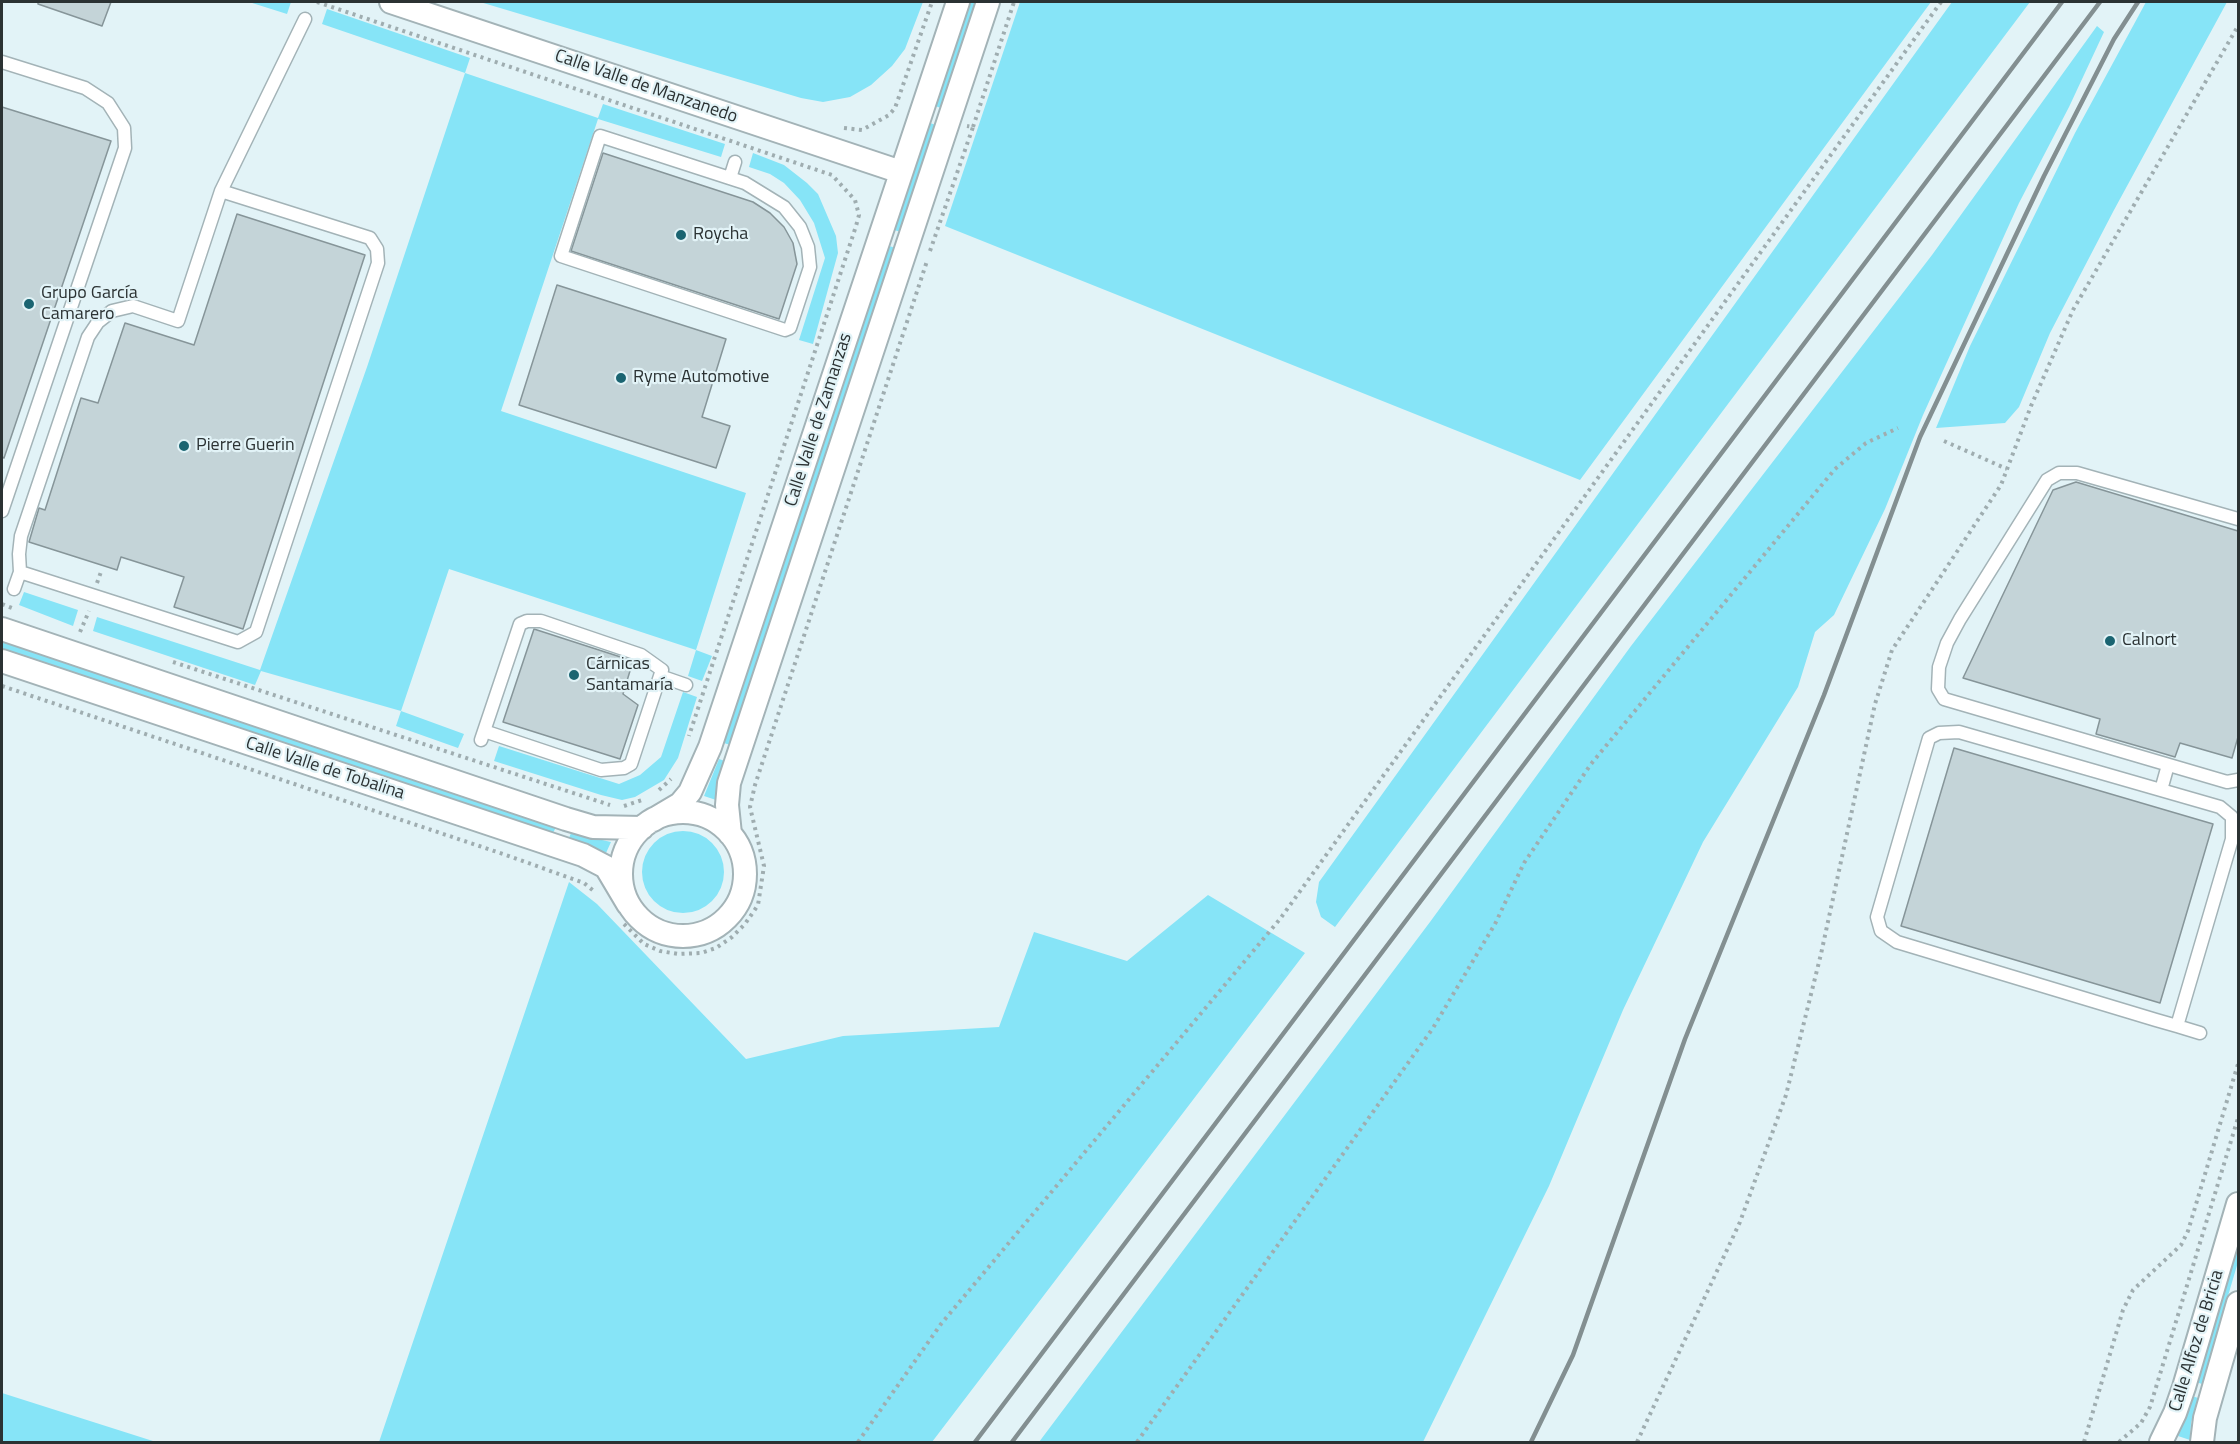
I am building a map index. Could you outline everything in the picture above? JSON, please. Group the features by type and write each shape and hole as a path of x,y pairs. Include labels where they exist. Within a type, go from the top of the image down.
{"street":[{"name":"Calle Valle de Manzanedo","path":"391,2 901,172"},
{"name":"Calle Valle de Zamanzas","path":"647,824 680,804 690,792 704,764 958,2"},
{"name":"Calle Valle de Zamanzas","path":"730,834 727,805 729,783 988,2"},
{"name":"Calle Valle de Tobalina","path":"2,629 573,821 593,827 647,824"},
{"name":"Calle Valle de Tobalina","path":"2,661 583,855 606,867 628,904"},
{"path":"677,812 693,813 710,818 730,834 742,853 746,878 737,906 721,924 694,936 677,937 649,927 628,904 623,891 621,869 633,837 647,824 677,812"},
{"name":"Calle Alfoz de Bricia","path":"2161,1443 2184,1387 2238,1204"},
{"name":"Calle Alfoz de Bricia","path":"2202,1443 2205,1418 2238,1303"}],"lane":[{"path":"14,589 20,572 21,536 88,337 98,322 112,311 133,306 178,321 221,191 305,19"},
{"path":"2,62 85,88 108,103 124,128 124,148 2,511"},
{"path":"600,136 730,178 763,191 784,207 800,227 808,247 810,267 790,328 785,330 561,256 600,136"},
{"path":"730,178 735,162"},
{"path":"20,572 238,642 256,632 378,263 377,249 370,238 221,191"},
{"path":"2238,519 2077,473 2060,473 2047,480 2035,496 1947,643 1939,667 1938,689 1944,699 2227,782 2238,780"},
{"path":"526,621 541,621 641,655 657,664 662,670 660,676 631,764 618,770 601,770 483,735 520,624 526,621"},
{"path":"660,676 686,685"},
{"path":"2177,1026 2235,840 2232,817 2220,807 1959,732 1939,734 1929,738 1878,917 1881,931 1897,942 2200,1033"},
{"path":"2161,790 2168,765"}],"path":[{"path":"317,2 832,175 855,200 859,215 856,226 688,739"},
{"path":"836,126 854,131 862,130 889,115 895,108 932,2"},
{"path":"973,127 1014,2"},
{"path":"858,1443 940,1324 1280,919 1941,2"},
{"path":"1637,1443 1740,1222 1786,1095 1821,954 1875,704 1892,650 2001,485 2031,406 2073,310 2238,26"},
{"path":"1137,1443 1433,1028 1495,924 1524,863 1591,764 1835,469 1866,443 1898,428"},
{"path":"1944,441 2007,469"},
{"path":"2,604 19,610"},
{"path":"80,632 88,614"},
{"path":"70,628 92,636"},
{"path":"171,661 593,801 622,806 649,796"},
{"path":"655,793 676,770"},
{"path":"2084,1443 2123,1310 2133,1290 2181,1245 2188,1231 2238,1064"},
{"path":"2119,1443 2141,1422 2154,1398 2238,1118"}],"shaded area":[{"path":"249,2 291,2 287,14"},
{"path":"480,2 923,2 905,49 892,66 871,85 850,97 823,102 801,98"},
{"path":"970,2 977,2 941,108 935,106"},
{"path":"1020,2 1931,2 1580,480 945,226"},
{"path":"1952,2 2030,2 1335,927 1321,917 1316,902 1319,882"},
{"path":"2146,2 2227,2 2050,333 2019,407 2005,423 1936,428 1970,346 2075,133"},
{"path":"327,9 470,58 465,73 322,24"},
{"path":"2097,26 2104,32 2069,107 2019,203 1923,415 1885,509 1834,615 1815,632 1798,687 1703,842 1623,1010 1549,1186 1423,1442 1039,1442 1430,922 1631,646 1932,255"},
{"path":"465,73 598,118 603,104 725,144 721,157 598,119 501,411 746,493 696,650 449,569 401,711 261,671 255,685 93,631 97,617 260,670 367,367"},
{"path":"930,123 936,125 901,232 894,230"},
{"path":"753,153 784,165 818,194 836,236 838,253 813,344 799,340 825,258 814,223 800,200 784,183 770,174 749,167"},
{"path":"889,246 896,248 730,745 724,743"},
{"path":"24,592 78,610 73,626 19,605"},
{"path":"2,642 556,827 553,833 2,649"},
{"path":"696,650 712,656 702,681 688,676"},
{"path":"683,692 697,697 678,758 664,780 635,797 622,800 601,795 494,761 499,746 619,784 640,775 661,757"},
{"path":"401,711 464,734 458,748 396,726"},
{"path":"719,759 725,761 716,800 704,796"},
{"path":"683,831 699,834 712,843 721,856 724,872 721,888 712,901 699,910 683,913 667,910 654,901 645,888 642,872 645,856 654,843 667,834"},
{"path":"571,833 611,842 606,853 569,838"},
{"path":"569,882 597,904 746,1059 843,1036 999,1027 1034,932 1127,961 1208,895 1305,953 932,1442 379,1442"},
{"path":"2238,1240 2238,1262 2202,1384 2196,1382"},
{"path":"2,1393 156,1442 2,1442"},
{"path":"2192,1396 2198,1398 2191,1423 2190,1440 2178,1436"}],"building":[{"path":"38,2 111,2 102,26 38,4"},
{"name":"Grupo García Camarero","path":"2,107 111,141 4,458 2,457"},
{"name":"Roycha","path":"603,153 753,202 770,213 784,227 793,243 797,264 779,319 571,251"},
{"name":"Pierre Guerin","path":"237,214 365,255 243,629 174,607 184,577 121,557 117,570 29,542 39,508 45,510 81,398 98,403 125,323 194,345"},
{"name":"Ryme Automotive","path":"557,285 726,339 702,417 730,426 716,468 519,405"},
{"name":"Calnort","path":"2076,482 2238,531 2238,737 2232,758 2180,743 2175,757 2096,734 2100,719 1963,678 2053,490"},
{"name":"Cárnicas Santamaría","path":"534,629 633,661 623,694 638,705 620,759 503,722"},
{"path":"1954,748 2213,824 2160,1003 1901,926"}],"railway":[{"path":"975,1442 2062,2"},
{"path":"1012,1442 2100,2"},
{"path":"1531,1442 1573,1355 1685,1039 1824,695 1920,437 2044,176 2114,39 2138,2"}],"place":[{"name":"Roycha","path":"681,235"},
{"name":"Grupo García Camarero","path":"29,304"},
{"name":"Ryme Automotive","path":"621,378"},
{"name":"Pierre Guerin","path":"184,446"},
{"name":"Calnort","path":"2110,641"},
{"name":"Cárnicas Santamaría","path":"574,675"}]}
